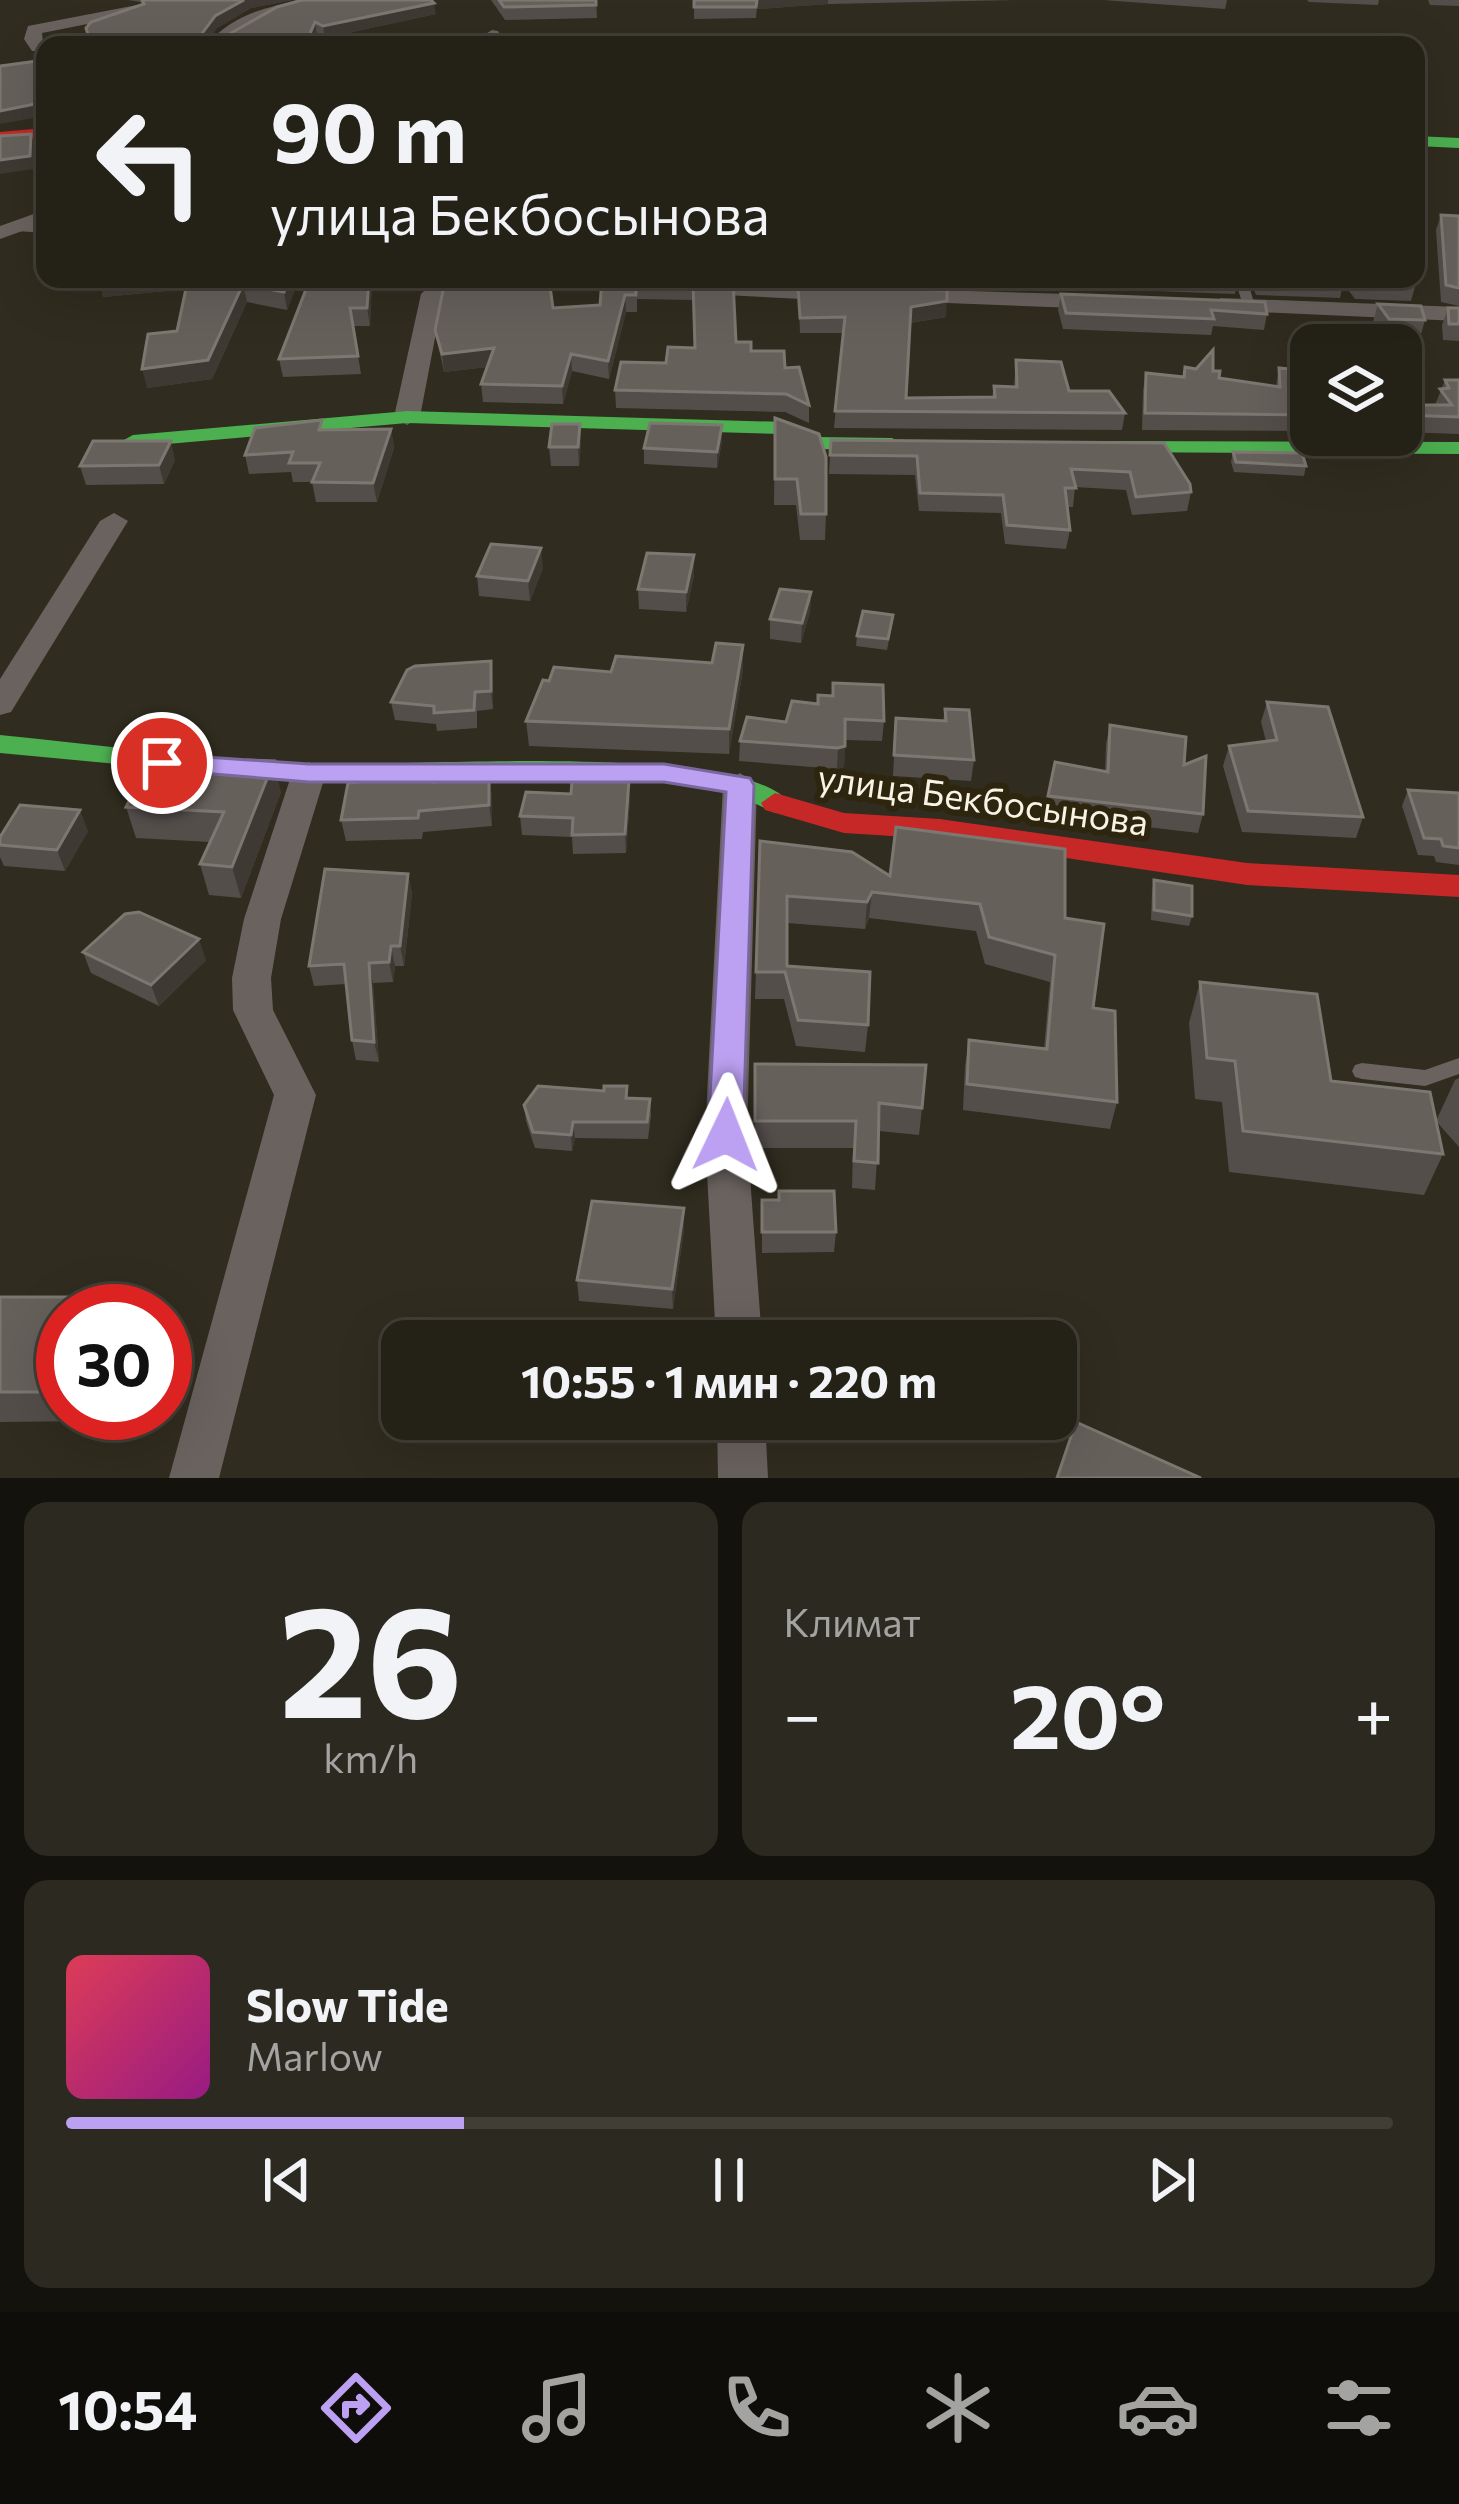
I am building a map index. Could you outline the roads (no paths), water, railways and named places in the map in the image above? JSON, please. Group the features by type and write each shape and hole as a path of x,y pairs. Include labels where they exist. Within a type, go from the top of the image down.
{"street":[{"path":"222,36 230,27 261,13 338,0"},
{"path":"36,42 34,30 137,10"},
{"path":"17,47 36,47"},
{"path":"0,136 36,134"},
{"path":"1425,141 1459,143"},
{"path":"407,417 431,294 439,288"},
{"path":"728,288 1118,302"},
{"path":"1203,304 1459,314"},
{"path":"133,441 407,417 785,428 811,443 923,445"},
{"path":"1086,446 1459,448"},
{"path":"0,705 114,521"},
{"name":"улица Бекбосынова","path":"0,744 309,773 664,773 740,785 784,807 844,823 940,829 1247,874 1459,886"},
{"path":"194,1478 295,1095 284,1063 250,1004 264,913 309,773"},
{"path":"738,1320 726,1135 740,785"},
{"path":"742,1440 743,1478"}],"lane":[{"path":"1244,288 1249,306"},
{"path":"1362,1071 1425,1078 1459,1066"}]}
